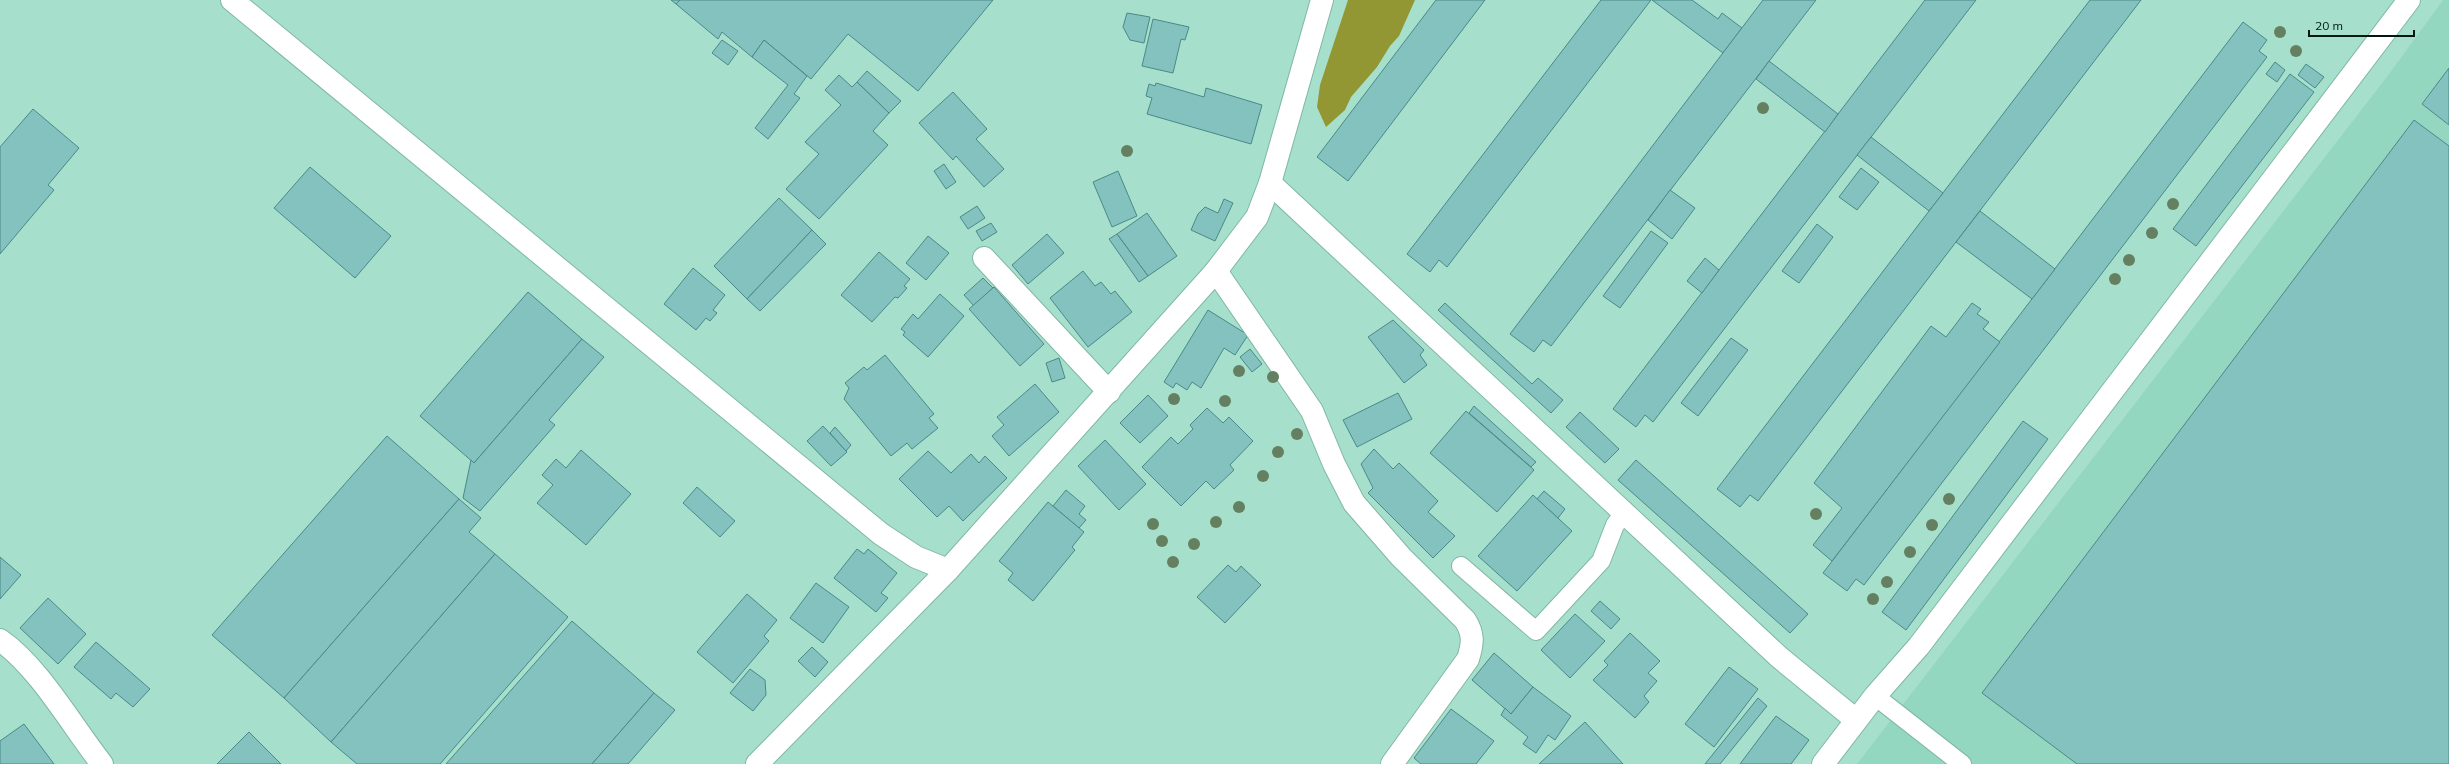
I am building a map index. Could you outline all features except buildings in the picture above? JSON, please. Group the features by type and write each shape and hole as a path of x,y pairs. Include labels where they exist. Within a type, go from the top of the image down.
{"street":[{"path":"232,0 881,534 916,558 948,570"},
{"path":"757,764 948,570 1216,271 1257,217 1270,183 1322,0"},
{"path":"1823,764 1875,696 1919,646 2409,0"},
{"path":"1270,183 1779,657 1856,720"},
{"path":"984,258 1109,392"},
{"path":"1216,271 1312,411 1334,464 1354,503 1401,557 1465,620 1472,631 1472,643 1468,659 1392,764"},
{"path":"0,640 12,648 37,677 102,764"}],"lane":[{"path":"1461,566 1536,631 1601,561 1615,525 1624,513"},
{"path":"1875,696 1962,764"}],"shaded area":[{"path":"1348,0 1415,0 1399,36 1390,46 1377,67 1351,97 1345,110 1326,127 1317,107 1320,85"},
{"path":"2443,0 2449,0 2449,764 1857,764 2389,74"}]}
